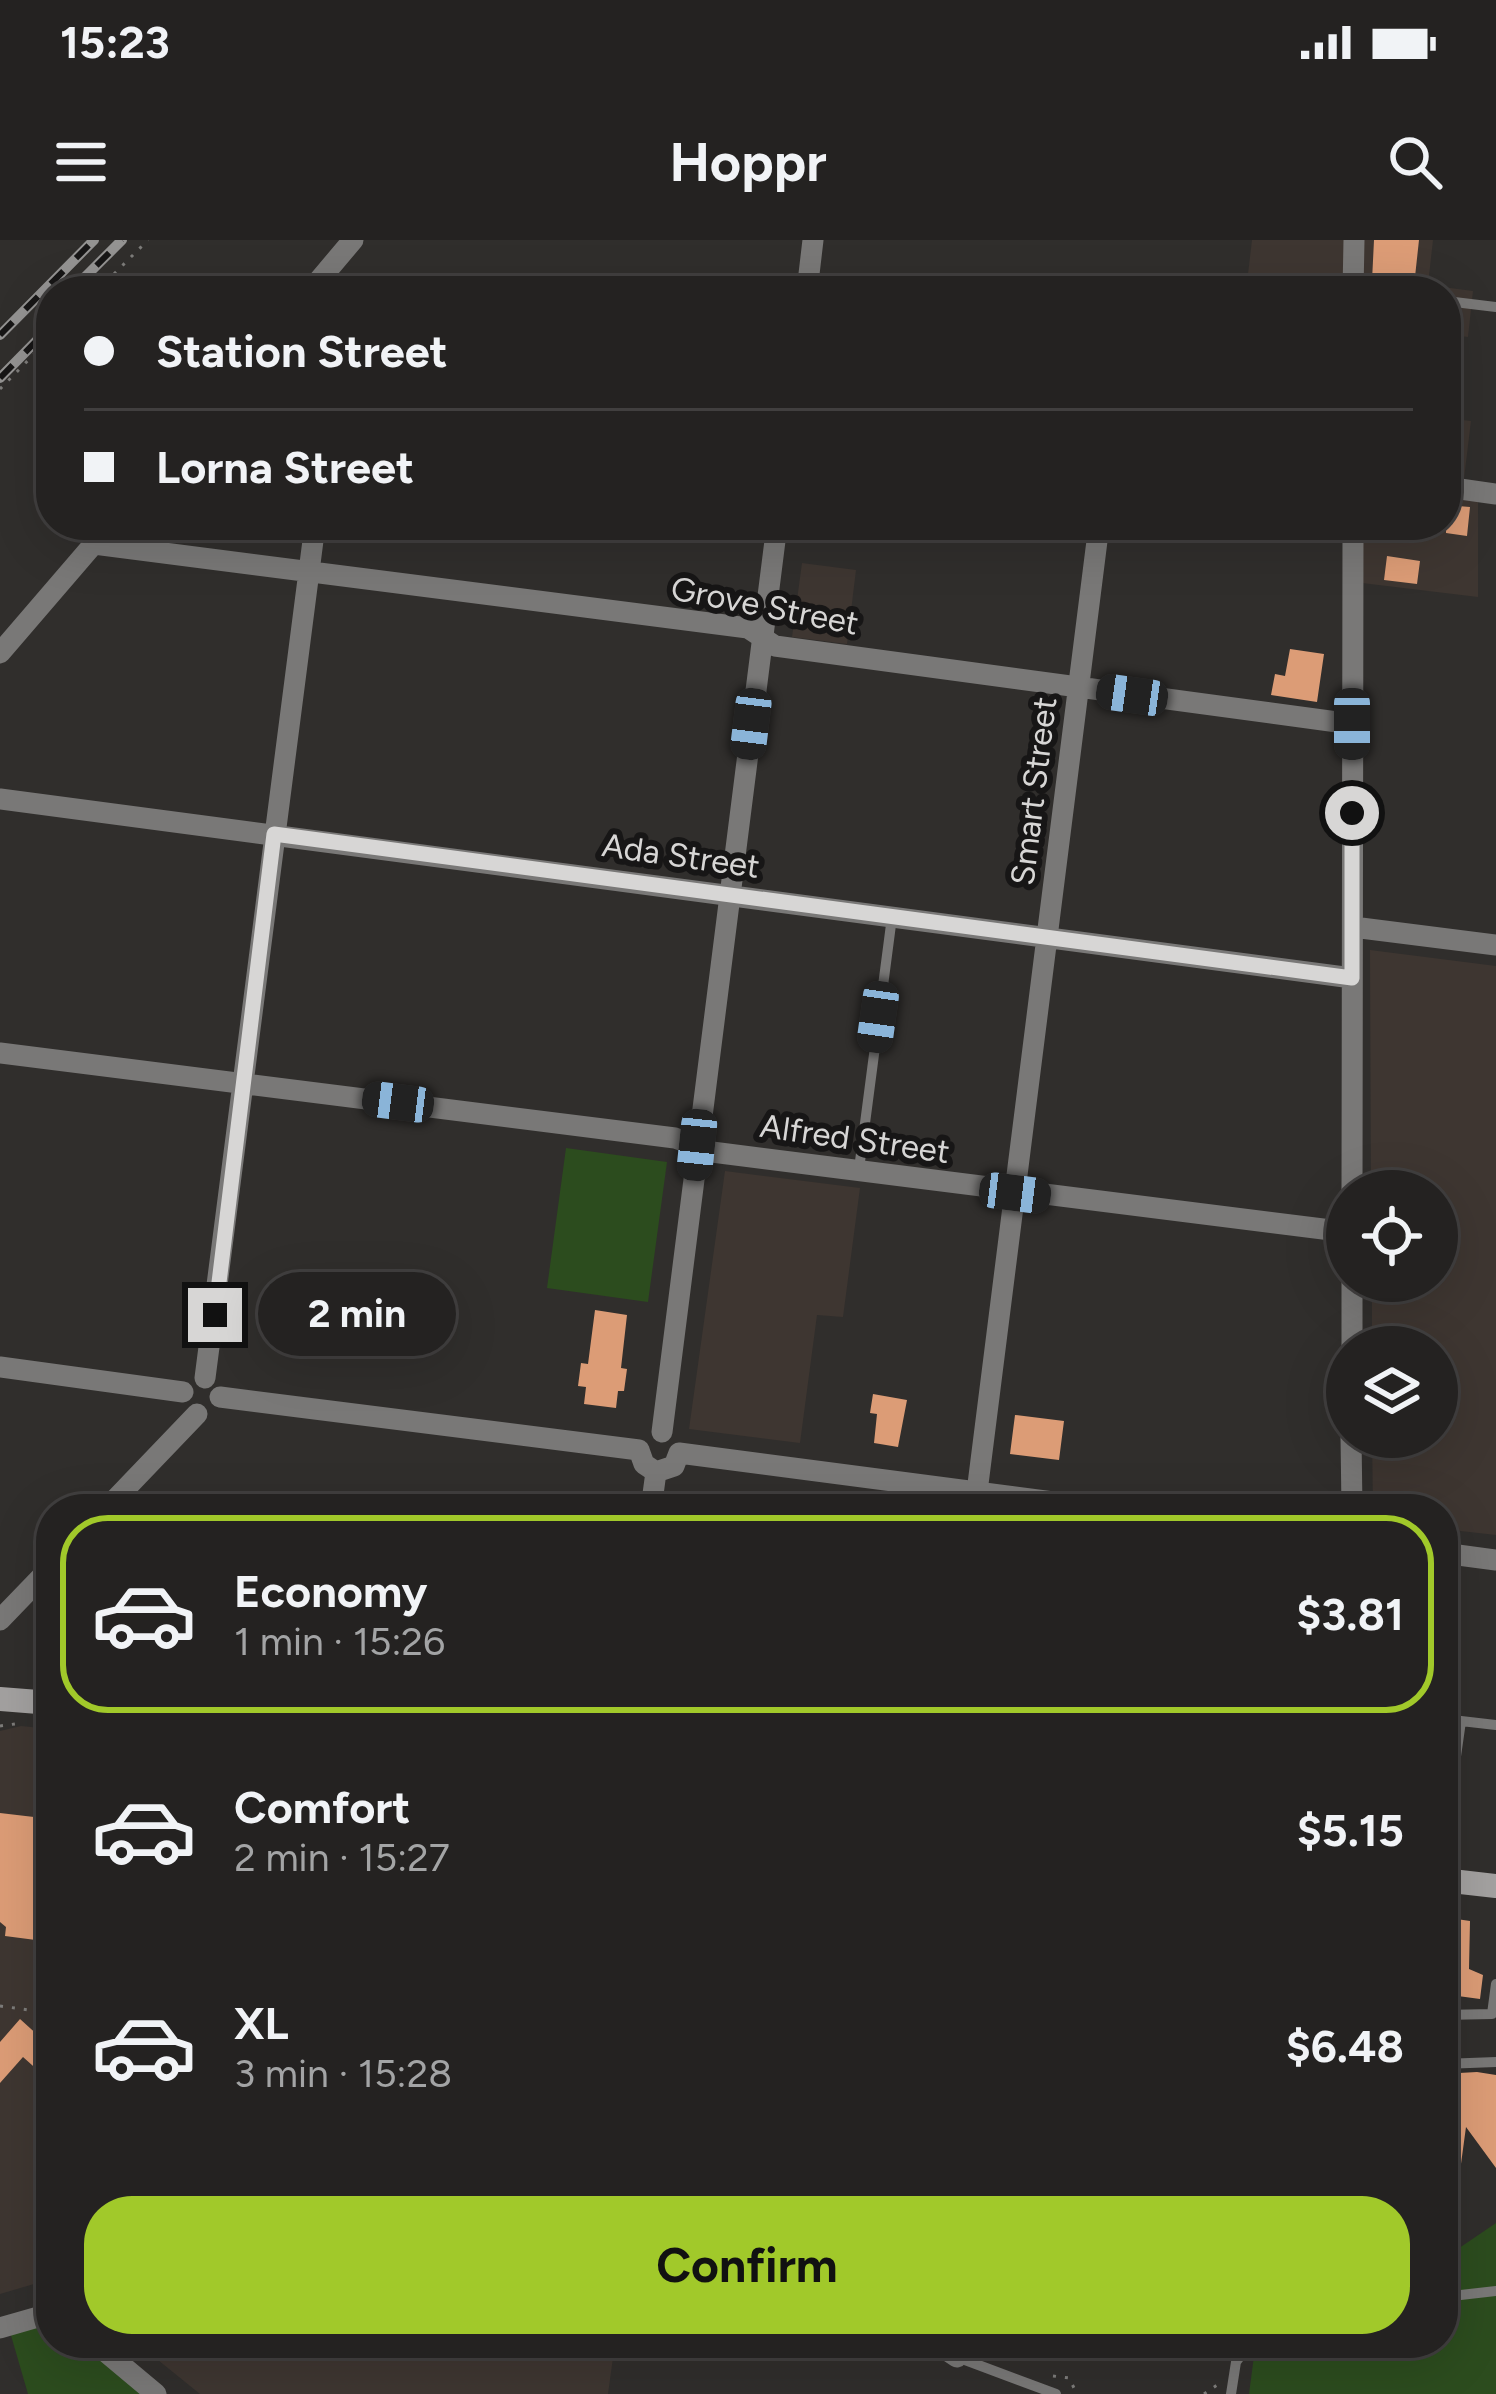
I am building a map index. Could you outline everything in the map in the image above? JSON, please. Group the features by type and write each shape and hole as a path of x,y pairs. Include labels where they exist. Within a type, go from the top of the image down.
{"main road":[{"path":"0,1699 36,1701"},
{"path":"1458,1882 1496,1886"}],"street":[{"path":"328,276 352,240"},
{"path":"809,276 813,240"},
{"path":"1354,240 1358,276"},
{"path":"1461,489 1496,494"},
{"path":"0,653 97,540"},
{"path":"205,1378 313,540"},
{"path":"662,1432 775,540"},
{"name":"Smart Street","path":"977,1492 1097,540"},
{"path":"1352,1170 1353,540"},
{"name":"Grove Street","path":"94,544 748,628 775,646 1352,724"},
{"name":"Ada Street","path":"0,799 1352,978"},
{"path":"1353,927 1496,945"},
{"name":"Alfred Street","path":"0,1053 675,1138 712,1152 1015,1193 1326,1230"},
{"path":"0,1367 184,1392"},
{"path":"120,1494 197,1414 212,1411 220,1397 218,1387 205,1378 191,1380 184,1392 186,1406 197,1414"},
{"path":"220,1397 639,1450"},
{"path":"662,1432 673,1437 679,1454 670,1469 656,1472 641,1461 639,1450 647,1436 662,1432"},
{"path":"679,1454 992,1494"},
{"path":"1352,1458 1352,1494"},
{"path":"653,1494 656,1472"},
{"path":"1458,1555 1496,1560"},
{"path":"0,1620 36,1583"},
{"path":"0,2327 36,2317"},
{"path":"112,2358 156,2394"}],"lane":[{"path":"1461,303 1496,307"},
{"path":"858,1171 892,917"},
{"path":"1458,1742 1461,1721 1496,1725"},
{"path":"1458,2015 1492,2014 1496,1984"},
{"path":"1458,2063 1496,2062"},
{"path":"1458,2295 1496,2291"},
{"path":"960,2358 1056,2394"},
{"path":"1231,2394 1239,2358"}],"path":[{"path":"112,276 148,240"},
{"path":"0,389 36,352"},
{"path":"0,1726 30,1722"},
{"path":"0,2006 36,2011"}],"shaded area":[{"path":"1252,240 1433,240 1429,276 1248,276"},
{"path":"1461,289 1473,291 1468,337 1461,336"},
{"path":"1461,420 1471,421 1462,495 1478,498 1478,597 1362,583 1362,540 1461,540"},
{"path":"802,563 856,570 847,644 792,637"},
{"path":"1370,950 1496,966 1496,1535 1458,1531 1458,1494 1373,1494 1372,1458 1458,1458 1458,1326 1372,1326 1372,1302 1458,1302 1458,1170 1371,1170"},
{"path":"725,1171 860,1188 843,1317 817,1315 800,1443 689,1429"},
{"path":"36,1728 36,2283 0,2294 0,1731"},
{"path":"156,2358 613,2358 608,2394 200,2394"}],"green space":[{"path":"566,1148 667,1162 648,1302 547,1288"},
{"path":"1496,2223 1496,2394 1249,2394 1254,2358 1458,2358 1458,2249"},
{"path":"36,2325 36,2358 104,2358 147,2394 28,2394 10,2332"}],"building":[{"path":"1374,240 1419,240 1415,276 1372,276"},
{"path":"1461,506 1470,507 1467,536 1461,535"},
{"path":"1387,556 1420,561 1417,584 1384,580"},
{"path":"1290,649 1324,654 1317,702 1271,695 1275,674 1285,676"},
{"path":"595,1310 627,1315 621,1368 627,1369 616,1408 584,1404 586,1387 578,1386 581,1363 588,1364"},
{"path":"873,1394 907,1400 898,1447 874,1443"},
{"path":"1015,1415 1064,1421 1059,1460 1010,1454"},
{"path":"0,1813 36,1817 36,1940 5,1936 6,1927 0,1922"},
{"path":"1458,1919 1470,1921 1469,1969 1483,1975 1480,1999 1458,1996"},
{"path":"20,2019 36,2033 36,2069 23,2057 0,2083 0,2042"},
{"path":"1459,2073 1496,2075 1496,2168 1466,2127 1458,2186 1458,2078"}],"railway":[{"path":"58,276 94,240"},
{"path":"86,276 122,240"},
{"path":"0,335 36,299"},
{"path":"0,378 36,341"}],"route":[{"path":"215,1315 274,834 1352,978 1352,813"}]}
